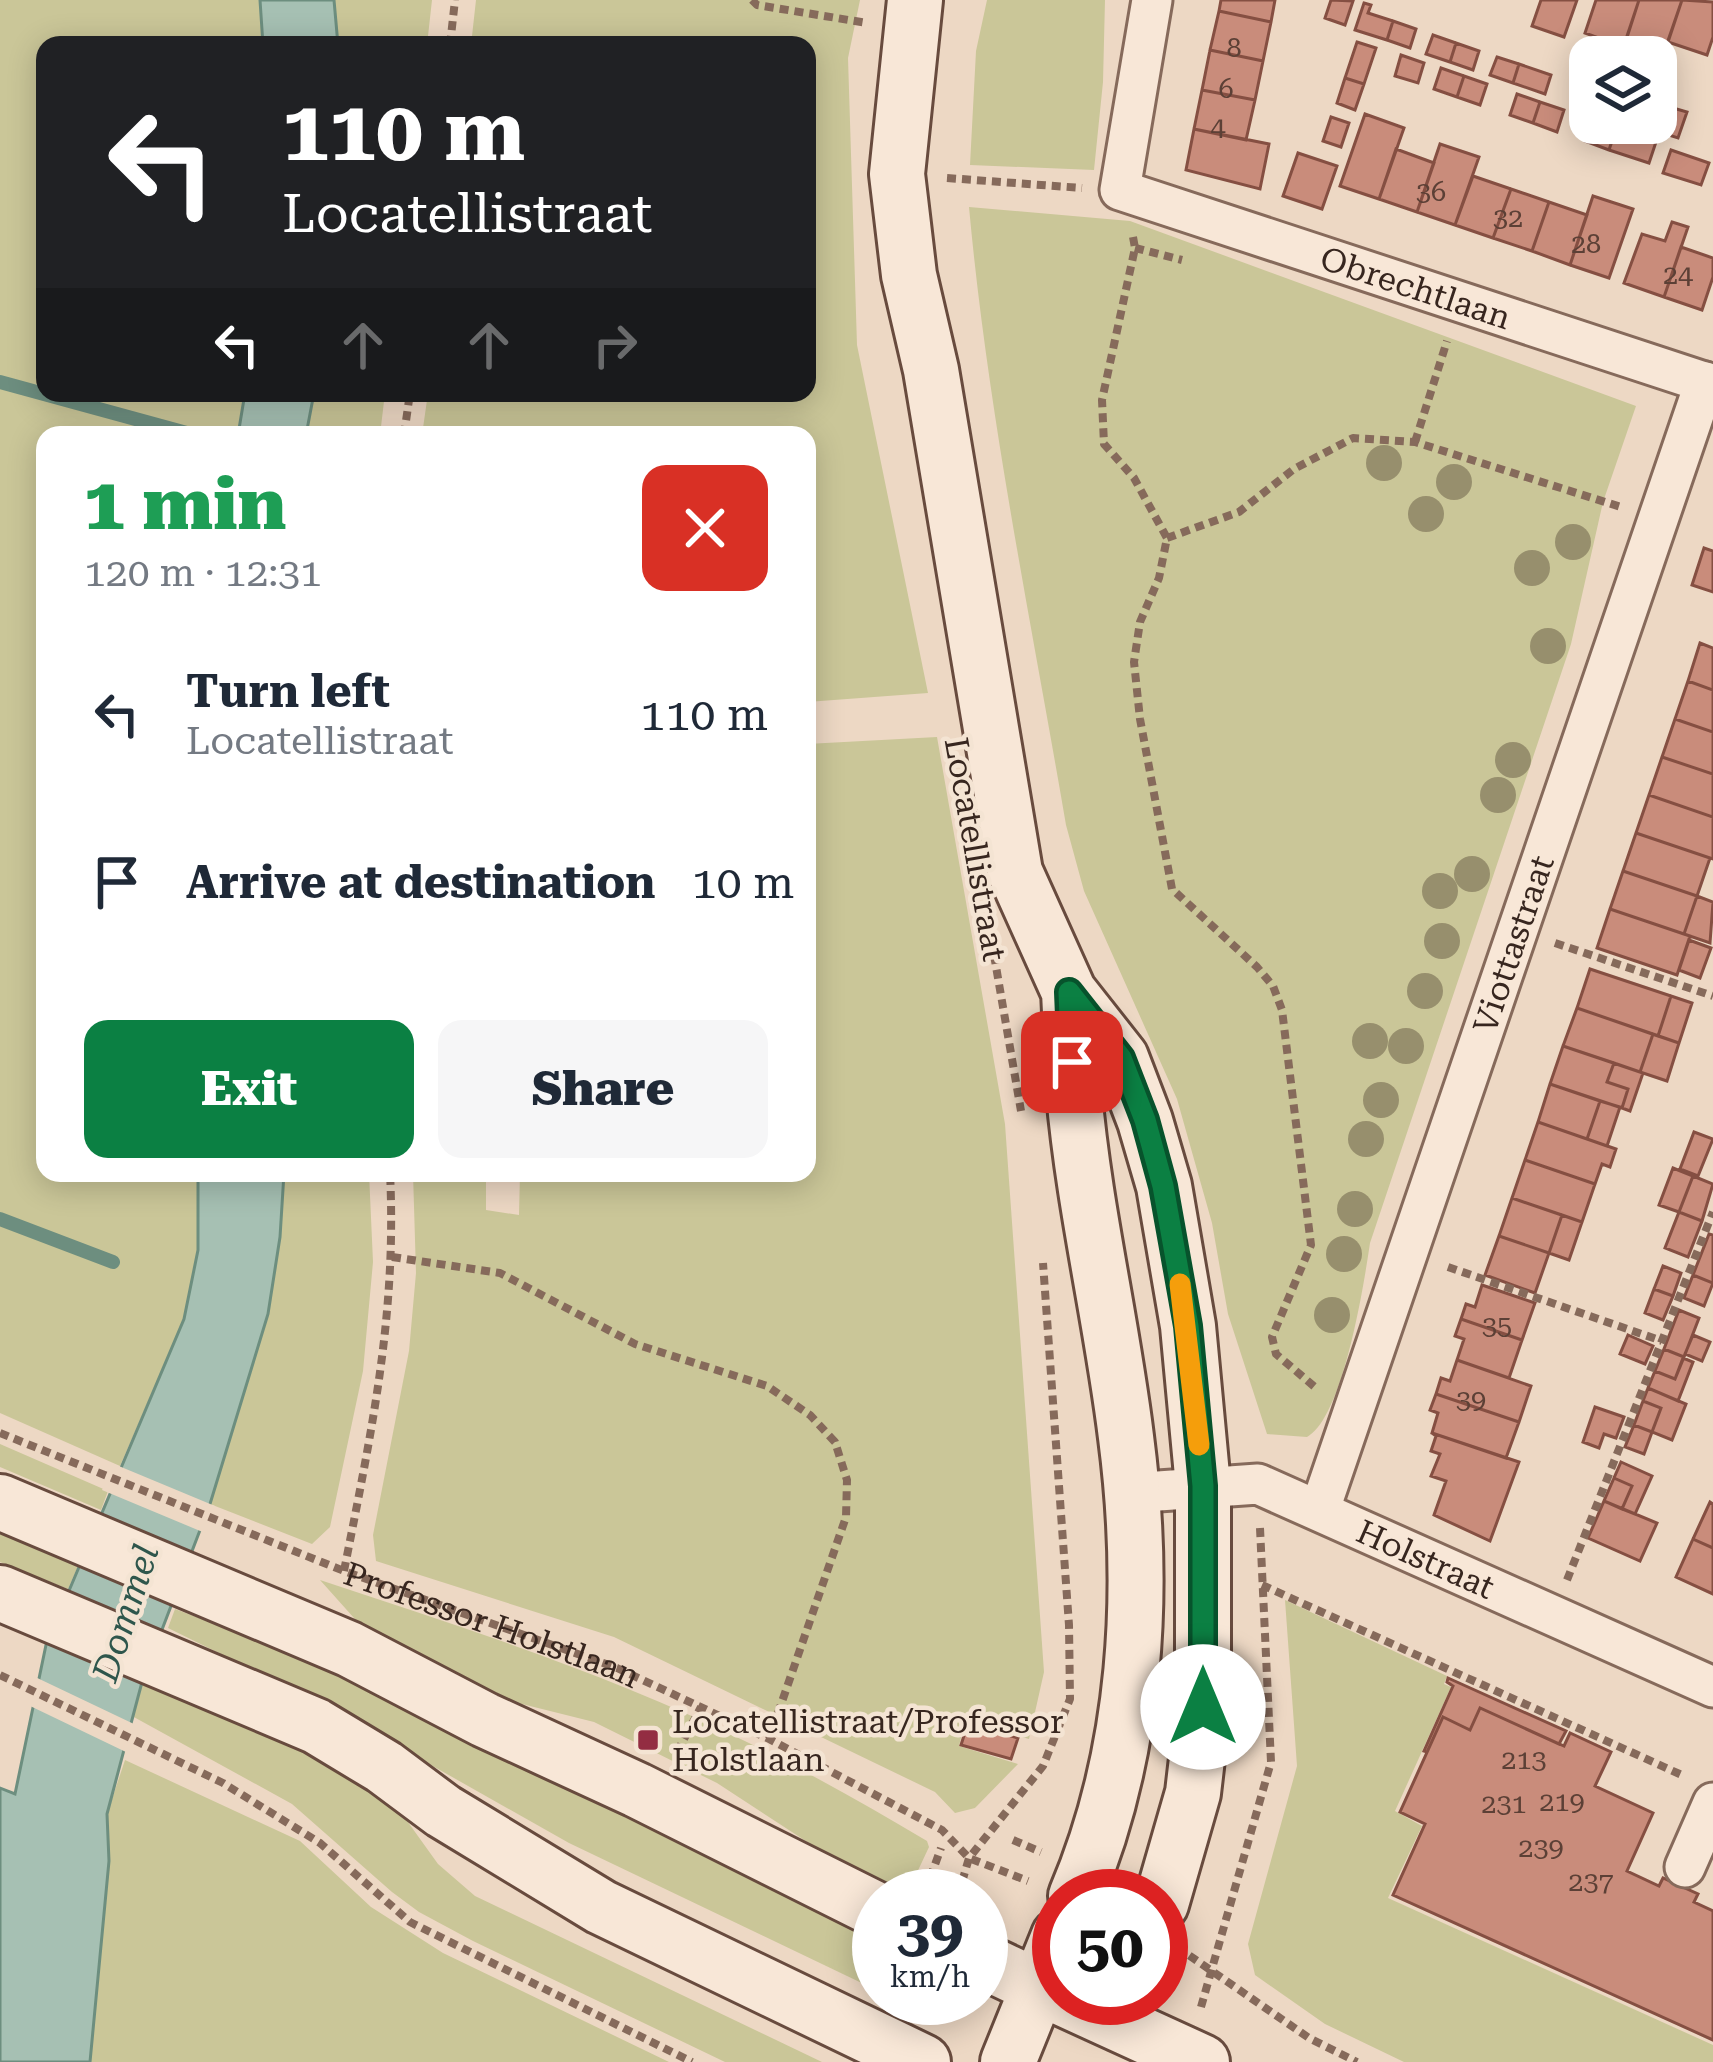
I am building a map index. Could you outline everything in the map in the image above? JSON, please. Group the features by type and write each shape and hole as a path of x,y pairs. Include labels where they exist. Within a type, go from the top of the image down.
{"main road":[{"name":"Locatellistraat","path":"931,370 932,177 940,0"},
{"name":"Locatellistraat","path":"898,12 897,175 909,275 931,370 1015,872 1069,992 1121,1058 1145,1120 1163,1186 1188,1326 1203,1486 1203,1707 1193,1793 1177,1869"},
{"name":"Locatellistraat","path":"1064,1869 1113,1791 1130,1696 1135,1582 1127,1441 1074,1096 1069,992"},
{"path":"0,1502 349,1649 852,1898"},
{"path":"0,1593 316,1726 384,1767 443,1811 601,1907 923,2062"},
{"path":"1008,2062 1057,2025"},
{"path":"1143,2025 1201,2038"}],"street":[{"path":"1120,190 1152,0"},
{"name":"Obrechtlaan","path":"1120,190 1709,383"},
{"name":"Viottastraat","path":"1321,1509 1658,518 1709,383"},
{"name":"Holstraat","path":"1130,1493 1258,1484 1713,1687"},
{"path":"1685,1867 1702,1791"}],"path":[{"path":"451,36 455,0"},
{"path":"752,0 810,15 898,12"},
{"path":"950,157 948,178 1120,190 1135,248 1102,400 1104,444 1134,478 1167,538 1159,578 1140,622 1134,662 1140,719 1172,889 1257,967 1273,986 1282,1010 1311,1245 1272,1337 1276,1354 1330,1401"},
{"path":"1415,442 1458,301"},
{"path":"1167,538 1239,512 1294,470 1353,438 1415,442 1658,518"},
{"path":"1516,931 1713,995"},
{"name":"Locatellistraat","path":"993,948 1025,1132"},
{"path":"344,1571 383,1375 392,1257 390,1182"},
{"path":"1553,1615 1713,1212"},
{"path":"966,1869 969,1858 1043,1766 1070,1699 1042,1248"},
{"path":"1407,1253 1662,1341"},
{"path":"392,1257 500,1273 635,1344 767,1386 810,1414 835,1442 847,1480 846,1517 769,1739"},
{"name":"Professor Holstlaan","path":"0,1432 293,1552 617,1668 769,1739 942,1830 969,1858 1032,1881"},
{"path":"1262,1585 1702,1791"},
{"path":"0,1675 223,1783 320,1843 410,1922 692,2062"},
{"path":"664,1747 679,1753 701,1707"},
{"path":"1013,1840 1042,1852"},
{"path":"933,1869 941,1848"},
{"path":"1188,1946 1210,1968 1309,2038 1358,2062"},
{"path":"1201,2038 1210,1968"}],"shaded area":[{"path":"0,0 260,0 262,36 36,36 36,402 244,402 240,426 36,426 36,1182 198,1182 198,1250 184,1319 120,1466 0,1413"},
{"path":"334,0 432,0 428,36 337,36"},
{"path":"476,0 860,0 848,58 857,345 928,693 816,701 816,426 423,426 427,402 816,402 816,36 472,36"},
{"path":"987,0 1105,0 1094,170 970,165 976,51"},
{"path":"969,207 1130,221 1636,406 1603,502 1571,644 1370,1243 1341,1378 1320,1425 1307,1437 1267,1434 1228,1314 1212,1223 1177,1099 1084,891 1066,825 1011,517"},
{"path":"312,402 384,402 381,426 308,426"},
{"path":"937,737 1005,1124 1044,1672 1029,1739 965,1721 959,1746 1018,1764 975,1808 955,1813 935,1792 614,1637 376,1561 373,1535 409,1351 416,1273 413,1182 486,1182 486,1210 519,1215 520,1182 816,1182 816,744"},
{"path":"283,1182 369,1182 373,1262 363,1371 330,1527 312,1544 210,1504 268,1314"},
{"path":"0,1444 108,1491 101,1510 0,1467"},
{"path":"0,1531 78,1566 68,1589 0,1562"},
{"path":"320,1580 591,1674 697,1718 817,1778 927,1841 929,1847 919,1869 852,1871 717,1783 594,1722 494,1697 371,1637"},
{"path":"1285,1600 1447,1676 1444,1684 1451,1687 1395,1811 1422,1826 1388,1898 1713,2045 1713,2062 1404,2062 1325,2024 1255,1975 1248,1944 1297,1766"},
{"path":"175,1609 327,1666 852,1920 852,1978 569,1843 323,1704 168,1628"},
{"path":"142,1682 348,1768 405,1818 438,1864 475,1896 822,2062 725,2062 419,1912 292,1804 132,1716"},
{"path":"125,1760 300,1841 371,1907 443,1953 669,2062 90,2062 109,1861 107,1814"}],"water":[{"path":"260,0 334,0 337,36 262,36"},
{"path":"244,402 312,402 308,426 240,426"},
{"name":"Dommel","path":"198,1182 283,1182 268,1314 210,1504 142,1682 107,1814 109,1861 90,2062 0,2062 0,1788 15,1794 46,1645 184,1319 198,1250"}],"pier":[{"path":"114,1464 215,1506 205,1533 102,1490"},
{"path":"31,1675 136,1725 128,1753 26,1704"}],"building":[{"path":"1221,0 1275,0 1271,22 1219,11"},
{"path":"1331,0 1353,1 1345,25 1325,18"},
{"path":"1541,0 1577,0 1564,37 1532,26"},
{"path":"1596,0 1639,0 1627,36 1585,33"},
{"path":"1639,0 1682,0 1670,36 1627,36"},
{"path":"1682,0 1713,2 1713,37 1707,55 1677,45 1677,36 1670,36"},
{"path":"1364,3 1371,5 1368,13 1393,21 1387,40 1355,30"},
{"path":"1219,11 1271,22 1263,61 1210,50"},
{"path":"1393,21 1416,29 1410,48 1387,40"},
{"path":"1433,35 1456,43 1450,62 1426,54"},
{"path":"1357,42 1376,48 1364,84 1345,78"},
{"path":"1456,43 1479,51 1473,70 1450,62"},
{"path":"1210,50 1263,61 1255,100 1202,90"},
{"path":"1401,55 1424,63 1418,83 1395,76"},
{"path":"1497,57 1519,64 1513,83 1490,75"},
{"path":"1519,64 1551,75 1545,94 1513,83"},
{"path":"1441,68 1464,76 1457,97 1434,89"},
{"path":"1464,76 1487,84 1480,105 1457,97"},
{"path":"1345,78 1364,84 1355,110 1337,103"},
{"path":"1202,90 1255,100 1246,140 1194,129"},
{"path":"1517,94 1540,102 1533,123 1510,115"},
{"path":"1540,102 1564,110 1557,132 1533,123"},
{"path":"1677,109 1687,112 1677,138"},
{"path":"1365,114 1404,128 1379,199 1340,186"},
{"path":"1331,117 1349,123 1341,147 1323,141"},
{"path":"1194,129 1269,144 1260,189 1186,170"},
{"path":"1440,144 1479,157 1455,225 1417,212"},
{"path":"1611,144 1655,144 1649,163 1609,150"},
{"path":"1396,149 1434,163 1417,212 1379,199"},
{"path":"1671,150 1709,163 1701,185 1663,173"},
{"path":"1298,153 1337,166 1322,209 1283,196"},
{"path":"1473,176 1511,189 1493,238 1455,225"},
{"path":"1511,189 1549,202 1532,251 1493,238"},
{"path":"1593,196 1633,209 1609,278 1570,265"},
{"path":"1549,202 1587,215 1570,265 1532,251"},
{"path":"1672,222 1688,227 1664,297 1624,283 1642,234 1665,241"},
{"path":"1681,247 1713,258 1713,277 1702,310 1664,297"},
{"path":"1704,548 1713,551 1713,592 1692,585"},
{"path":"1700,643 1713,648 1713,690 1688,681"},
{"path":"1688,681 1713,690 1713,732 1675,719"},
{"path":"1675,719 1713,732 1713,774 1662,757"},
{"path":"1662,757 1713,774 1713,817 1649,795"},
{"path":"1649,795 1713,817 1713,859 1636,833"},
{"path":"1636,833 1710,858 1697,896 1623,871"},
{"path":"1623,871 1697,896 1684,934 1610,909"},
{"path":"1697,896 1713,902 1710,943 1684,934"},
{"path":"1610,909 1690,936 1677,975 1597,948"},
{"path":"1689,940 1711,948 1700,978 1679,970"},
{"path":"1590,969 1671,996 1658,1036 1577,1008"},
{"path":"1671,996 1692,1003 1679,1043 1658,1036"},
{"path":"1577,1008 1653,1034 1640,1072 1563,1046"},
{"path":"1653,1034 1679,1043 1667,1081 1640,1072"},
{"path":"1563,1046 1614,1063 1607,1082 1628,1089 1622,1108 1550,1084"},
{"path":"1614,1063 1643,1073 1630,1111 1622,1108 1628,1089 1607,1082"},
{"path":"1550,1084 1600,1101 1587,1139 1538,1122"},
{"path":"1600,1101 1620,1107 1607,1146 1587,1139"},
{"path":"1538,1122 1616,1149 1610,1167 1602,1164 1595,1184 1525,1160"},
{"path":"1694,1132 1713,1139 1698,1176 1680,1169"},
{"path":"1525,1160 1595,1184 1582,1222 1512,1198"},
{"path":"1673,1168 1693,1176 1679,1212 1659,1205"},
{"path":"1693,1176 1713,1184 1702,1221 1679,1212"},
{"path":"1512,1198 1562,1215 1549,1253 1499,1236"},
{"path":"1679,1212 1702,1221 1688,1257 1665,1248"},
{"path":"1562,1215 1582,1222 1569,1260 1549,1253"},
{"path":"1709,1234 1713,1235 1713,1283 1693,1275"},
{"path":"1499,1236 1549,1253 1535,1293 1485,1275"},
{"path":"1663,1266 1681,1273 1673,1296 1654,1289"},
{"path":"1693,1275 1713,1283 1704,1306 1684,1298"},
{"path":"1482,1285 1535,1303 1522,1340 1461,1319 1466,1304 1475,1307"},
{"path":"1654,1289 1673,1296 1663,1320 1645,1313"},
{"path":"1679,1310 1699,1318 1684,1357 1664,1349"},
{"path":"1461,1319 1522,1340 1509,1378 1457,1360 1464,1339 1455,1336"},
{"path":"1628,1335 1653,1346 1645,1364 1620,1354"},
{"path":"1693,1335 1710,1342 1702,1361 1685,1354"},
{"path":"1664,1349 1684,1357 1675,1379 1655,1371"},
{"path":"1683,1358 1693,1362 1678,1401 1648,1388 1655,1371 1675,1379"},
{"path":"1457,1360 1531,1386 1519,1422 1436,1394 1441,1378 1450,1381"},
{"path":"1648,1388 1686,1404 1672,1440 1652,1432 1661,1408 1643,1401"},
{"path":"1436,1394 1519,1422 1506,1458 1432,1433 1438,1413 1430,1410"},
{"path":"1643,1401 1661,1408 1652,1432 1634,1425"},
{"path":"1595,1407 1624,1417 1616,1438 1604,1434 1599,1448 1583,1442"},
{"path":"1634,1425 1652,1432 1644,1454 1625,1447"},
{"path":"1432,1433 1519,1462 1490,1541 1434,1515 1446,1481 1431,1476 1440,1454 1431,1451 1436,1436"},
{"path":"1621,1462 1652,1476 1635,1514 1622,1509 1632,1486 1614,1478"},
{"path":"1614,1478 1632,1486 1622,1509 1604,1501"},
{"path":"1604,1501 1657,1523 1640,1561 1588,1538"},
{"path":"1710,1502 1713,1504 1713,1548 1693,1539"},
{"path":"1693,1539 1713,1548 1713,1594 1676,1577"},
{"path":"1448,1678 1566,1731 1559,1744 1480,1708 1470,1730 1443,1717 1424,1751 1453,1686"},
{"path":"1480,1708 1564,1746 1570,1733 1611,1752 1595,1786 1653,1813 1627,1871 1659,1886 1663,1878 1698,1894 1694,1902 1713,1911 1713,2040 1393,1895 1425,1824 1400,1812 1443,1717 1470,1730"},
{"path":"968,1723 1018,1738 1011,1759 961,1745"}],"waterway":[{"path":"0,382 36,392"},
{"path":"73,402 161,426"},
{"path":"0,1219 113,1262"}],"slow traffic":[{"path":"1180,1284 1199,1445"}],"place":[{"name":"Locatellistraat/Professor Holstlaan","path":"648,1740"}],"route":[{"path":"1072,1062 1069,992 1121,1058 1163,1186 1188,1326 1203,1486 1203,1707"}]}
